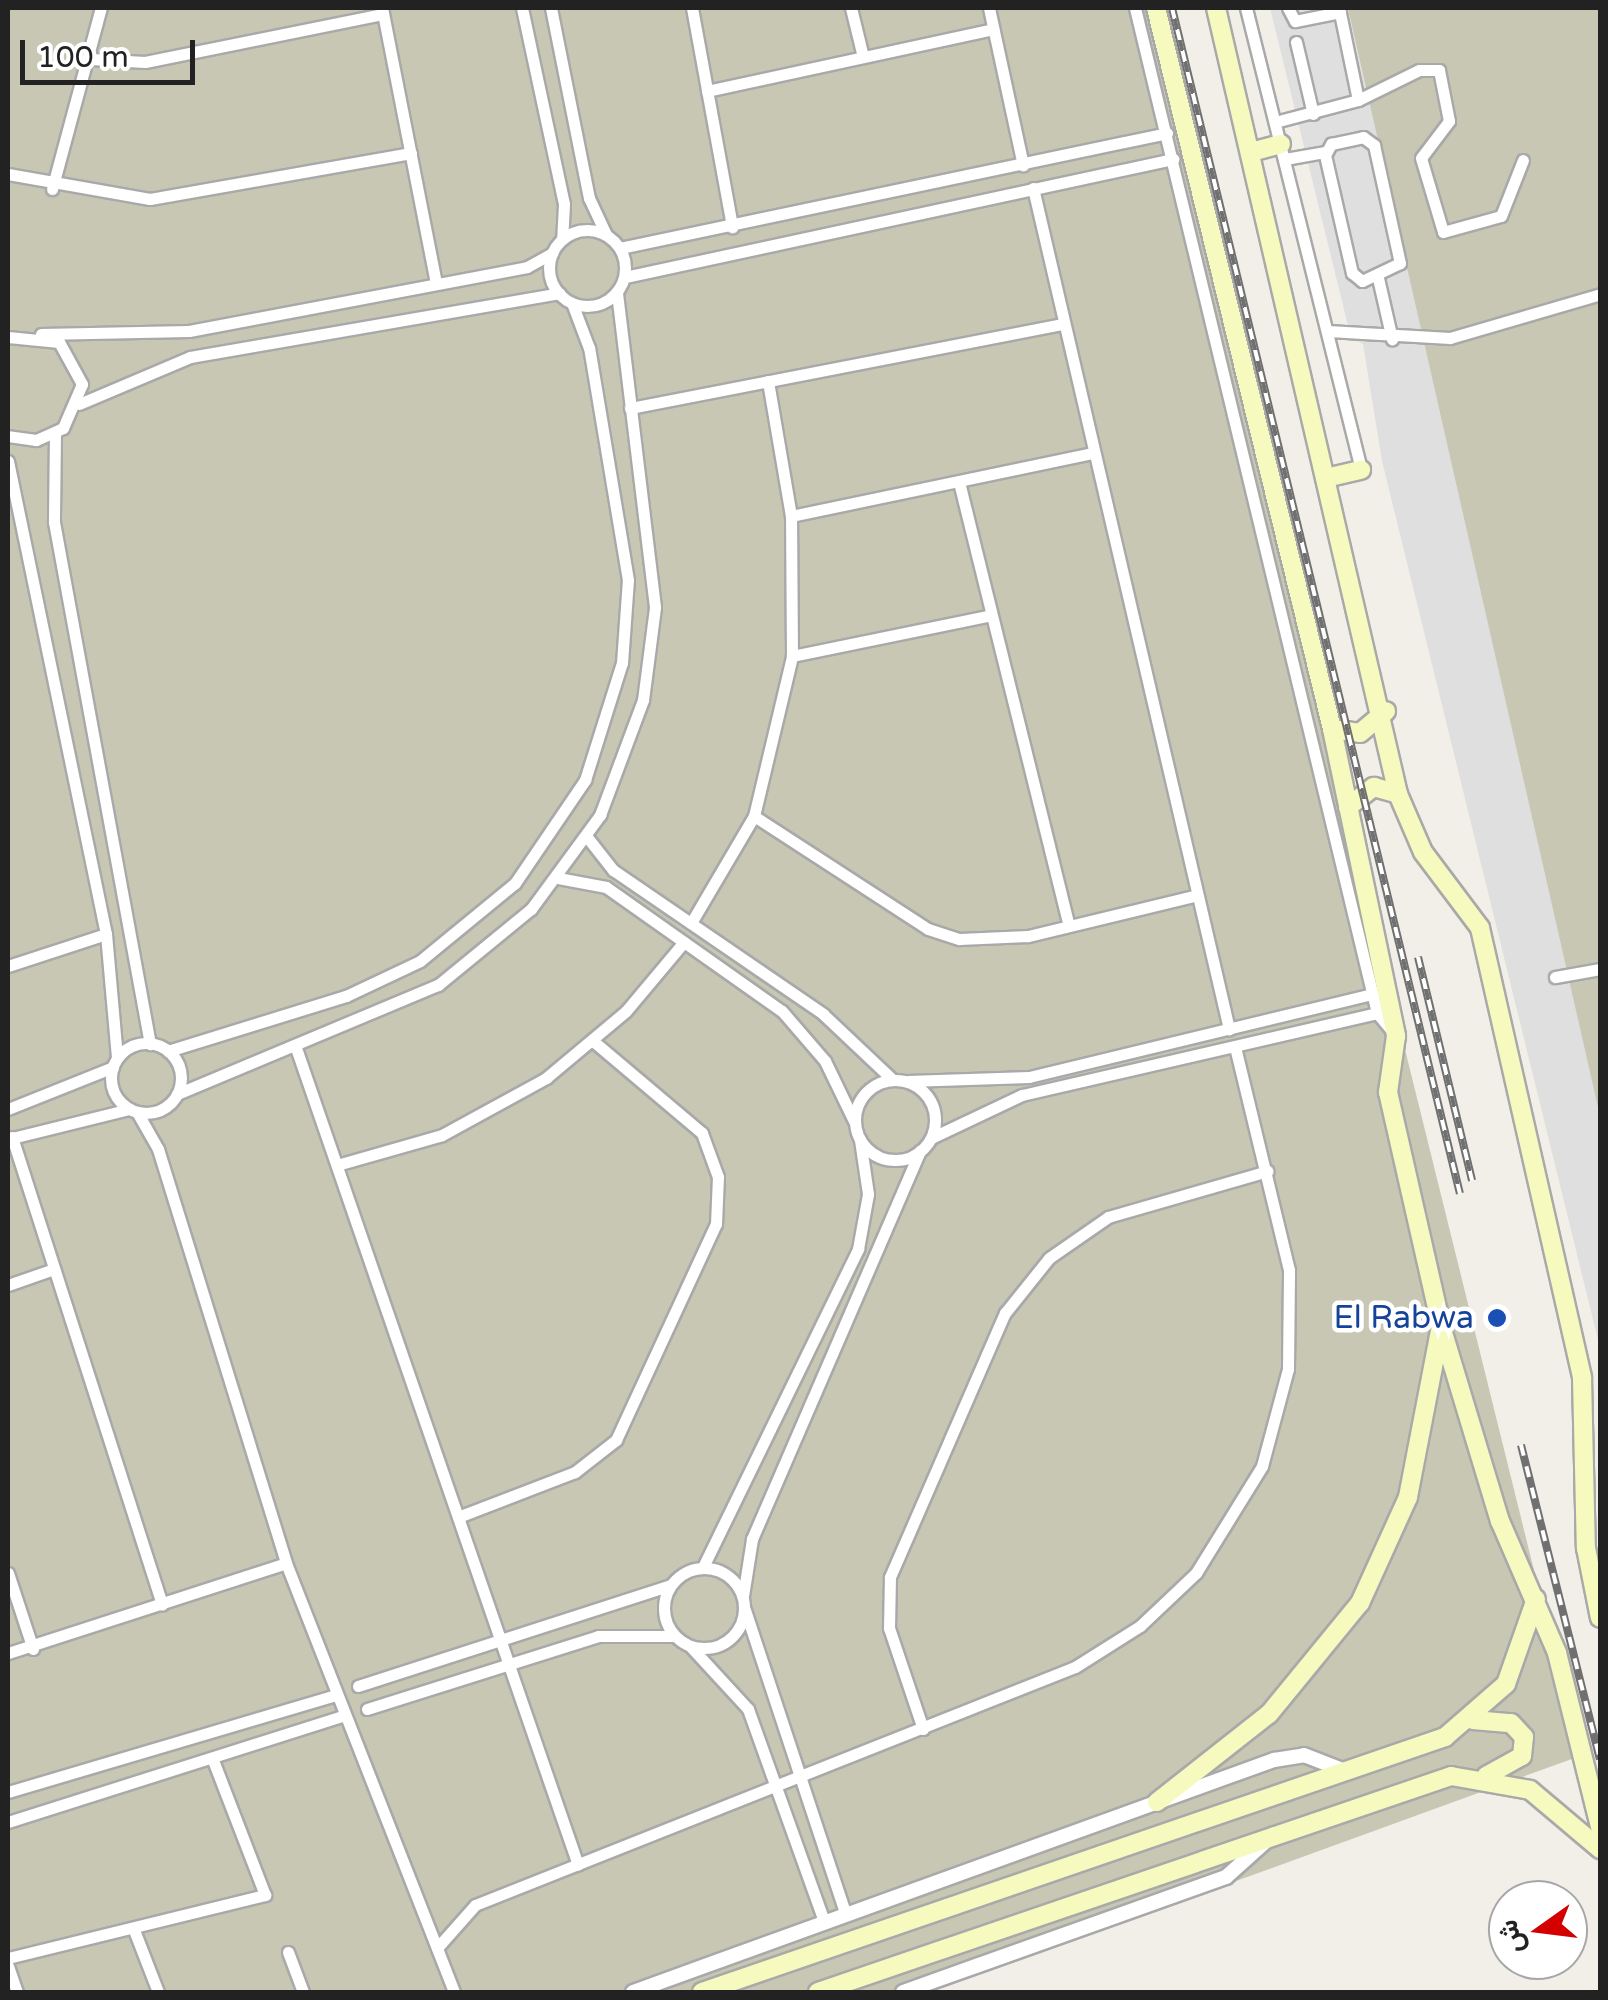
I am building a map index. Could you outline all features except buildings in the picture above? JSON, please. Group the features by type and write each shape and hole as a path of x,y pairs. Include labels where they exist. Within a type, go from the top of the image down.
{"main road":[{"path":"1156,8 1332,729 1396,1036 1388,1092 1441,1326 1500,1521 1536,1599 1600,1827"},
{"path":"1216,8 1386,712 1398,794 1422,852 1480,928 1582,1378 1600,1618"},
{"path":"1251,152 1283,152"},
{"path":"1330,477 1362,470"},
{"path":"1332,729 1360,733 1386,712"},
{"path":"1348,807 1374,788 1398,794"},
{"path":"1156,1802 1269,1714 1360,1603 1408,1496 1441,1326"},
{"path":"1473,1720 1515,1670 1536,1599"},
{"path":"702,1992 1345,1771 1473,1720 1511,1722 1524,1736 1522,1756 1486,1776"},
{"path":"818,1992 1277,1830 1451,1776 1486,1776 1544,1797 1600,1849"}],"street":[{"path":"52,188 91,59 102,8"},
{"path":"522,8 564,204 562,239"},
{"path":"551,8 589,198 606,234 620,248 625,277 617,292 604,303 572,303"},
{"path":"692,8 732,226"},
{"path":"851,8 863,57"},
{"path":"989,8 1023,165"},
{"path":"1135,8 1377,1013 1396,1036"},
{"path":"1246,8 1362,470"},
{"path":"1288,8 1294,21 1339,10 1358,100"},
{"path":"91,59 145,62 383,11 436,282"},
{"path":"707,91 993,28"},
{"path":"1296,42 1314,114"},
{"path":"1275,122 1358,100 1438,70 1449,121 1421,158 1443,232 1501,216 1523,160"},
{"path":"620,248 1167,133"},
{"path":"1283,152 1325,152 1359,137 1372,142 1400,260 1378,278"},
{"path":"1094,149 1101,174"},
{"path":"1325,152 1352,273 1378,278"},
{"path":"8,174 52,188 182,196 411,153"},
{"path":"625,277 1173,158"},
{"path":"1034,188 1092,453 1229,1029"},
{"path":"9,335 152,336 526,267 552,252 562,239 583,230 606,234"},
{"path":"552,252 558,293"},
{"path":"1378,278 1392,339"},
{"path":"162,1605 10,1138 133,1110 165,1108 177,1094 438,985 503,937 558,878 587,837 635,730 654,638 653,544 630,408 617,292"},
{"path":"8,1109 150,1044 168,1051 346,996 420,960 516,882 585,780 622,662 628,580 590,348 572,303 558,293 294,337 167,363 79,404 55,434 54,522 150,1044"},
{"path":"1328,331 1392,339 1473,334 1600,294"},
{"path":"289,311 294,337"},
{"path":"630,408 1064,324"},
{"path":"41,334 78,365 79,404"},
{"path":"692,924 754,816 792,656 791,516 768,381"},
{"path":"8,436 55,434"},
{"path":"791,516 1092,453"},
{"path":"8,460 106,934 115,1095 133,1110 158,1149 286,1563 454,1992"},
{"path":"959,482 1069,926"},
{"path":"792,656 992,615"},
{"path":"754,816 942,934 996,939 1197,895"},
{"path":"587,837 605,864 856,1038 892,1079"},
{"path":"358,1686 502,1644 670,1585 704,1567 858,1248 868,1194 860,1140 854,1120 805,1034 595,880 558,878"},
{"path":"8,966 106,934"},
{"path":"337,1165 478,1118 593,1041 684,942"},
{"path":"1555,977 1600,970"},
{"path":"854,1120 870,1088 892,1079 1029,1076 1373,994"},
{"path":"691,1647 733,1637 744,1603 752,1539 920,1151 931,1138 1022,1094 1377,1013"},
{"path":"458,1517 575,1472 616,1440 716,1224 718,1177 702,1133 593,1041"},
{"path":"295,1045 578,1865"},
{"path":"437,1948 475,1905 782,1789 1109,1648 1196,1573 1240,1510 1288,1369 1288,1270 1236,1046"},
{"path":"168,1051 181,1076 177,1094"},
{"path":"908,1081 934,1111 931,1138"},
{"path":"860,1140 887,1160 920,1151"},
{"path":"924,1729 889,1628 890,1577 1005,1313 1050,1258 1108,1217 1267,1171"},
{"path":"8,1285 54,1269"},
{"path":"8,1653 32,1649 286,1563"},
{"path":"704,1567 728,1575 744,1603 844,1910"},
{"path":"8,1573 32,1649"},
{"path":"670,1585 663,1612 674,1636 691,1647 748,1708 782,1789 823,1918"},
{"path":"367,1709 598,1636 674,1636"},
{"path":"8,1792 335,1695"},
{"path":"8,1822 344,1716"},
{"path":"633,1992 844,1910 1284,1757 1345,1771"},
{"path":"8,1958 266,1895 212,1760"},
{"path":"903,1992 1226,1877 1277,1830"},
{"path":"134,1930 158,1992"},
{"path":"288,1952 303,1992"},
{"path":"8,1966 17,1992"}],"shaded area":[{"path":"8,8 1147,8 1580,1756 931,1992 8,1992"},
{"path":"1270,8 1600,8 1600,1348 1382,461 1363,344 1351,338"},
{"path":"1348,8 1600,8 1600,1116"}],"railway":[{"path":"1172,8 1460,1194"},
{"path":"1418,957 1472,1181"},
{"path":"1521,1445 1600,1759"}],"place":[{"name":"El Rabwa","path":"1497,1318"}]}
